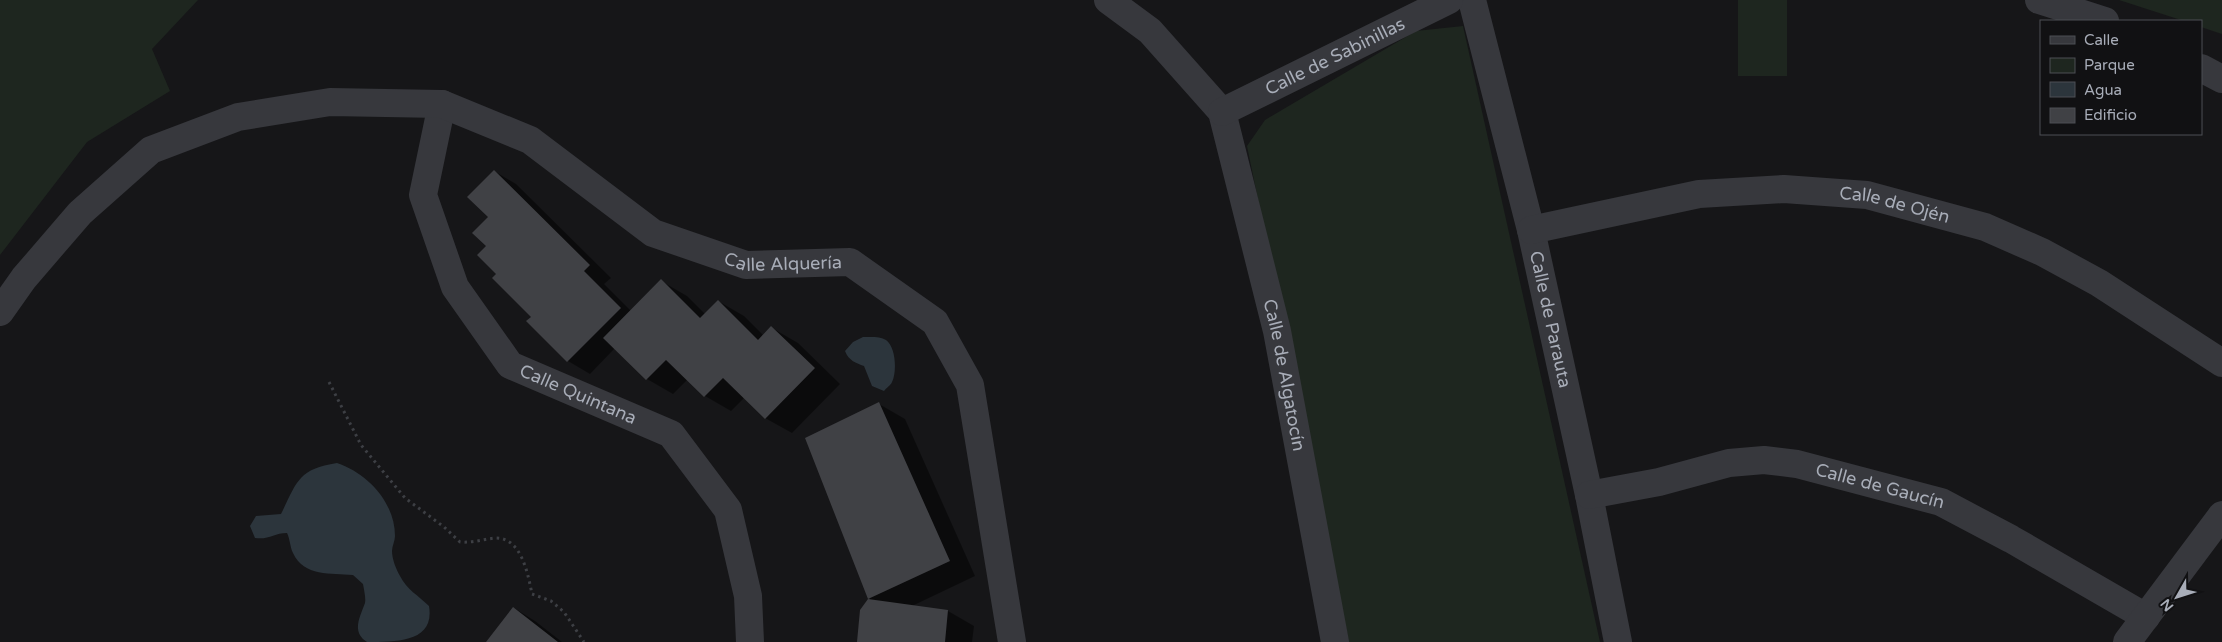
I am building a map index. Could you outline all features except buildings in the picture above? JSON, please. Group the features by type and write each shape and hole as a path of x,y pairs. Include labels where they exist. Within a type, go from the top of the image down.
{"street":[{"path":"1108,0 1150,31 1222,112"},
{"name":"Calle de Sabinillas","path":"1222,112 1449,0"},
{"name":"Calle de Parauta","path":"1472,0 1531,230 1589,495 1618,642"},
{"path":"2039,0 2101,20"},
{"path":"2202,69 2222,79"},
{"path":"0,312 24,278 80,212 151,150 238,117 330,102 442,104"},
{"name":"Calle Quintana","path":"442,104 423,195 455,287 510,365 671,434 728,510 748,596 750,642"},
{"name":"Calle Alquería","path":"442,104 530,140 653,233 746,265 850,262 935,322 970,386 1012,642"},
{"name":"Calle de Algatocín","path":"1222,112 1277,331 1335,642"},
{"name":"Calle de Ojén","path":"1531,230 1699,194 1784,189 1867,195 1985,227 2042,252 2099,283 2222,363"},
{"name":"Calle de Gaucín","path":"1589,495 1659,482 1729,463 1764,460 1797,464 1941,502 2011,539 2146,617"},
{"path":"2127,642 2222,516"}],"path":[{"path":"329,382 361,445 405,498 444,527 460,542 474,543 498,538 510,544 520,553 532,594 551,601 564,612 584,642"}],"green space":[{"path":"0,0 198,0 152,49 170,91 87,142 0,255"},
{"path":"1738,0 1787,0 1787,76 1738,76"},
{"path":"2119,0 2222,0 2222,34 2202,27 2202,20 2181,20"},
{"path":"1463,26 1600,642 1349,642 1247,146 1265,120 1416,31"}],"water":[{"path":"863,337 884,339 892,348 895,360 894,378 884,391 872,386 864,366 856,363 845,351 853,342"},
{"path":"337,463 359,474 369,482 385,501 390,512 394,524 395,536 392,551 396,567 406,585 429,606 429,618 426,627 412,638 367,642 359,634 358,629 359,619 365,603 363,584 353,575 319,572 304,566 293,553 287,533 255,538 250,526 256,516 281,514 295,485 306,473"}]}
